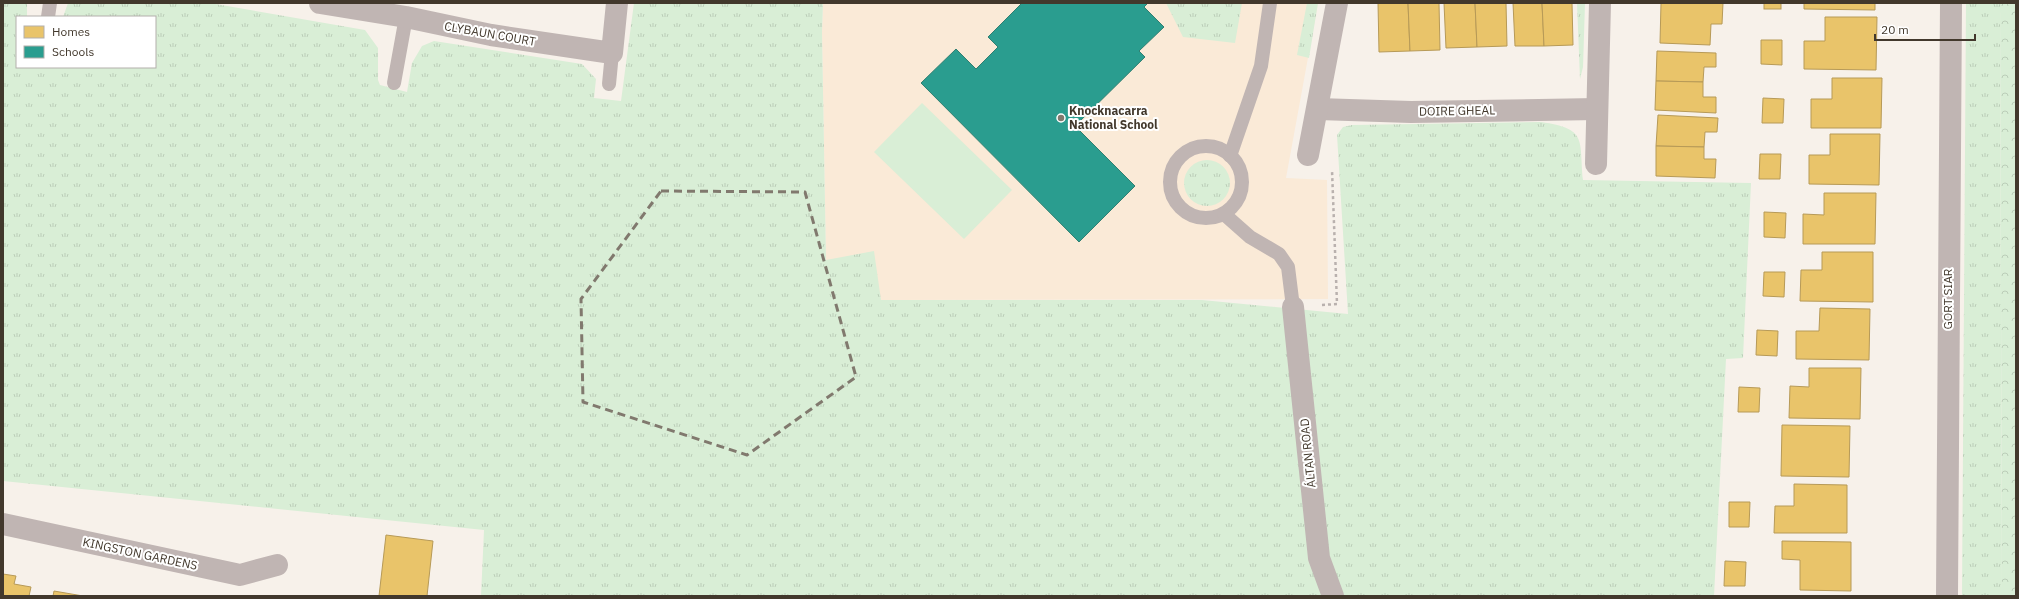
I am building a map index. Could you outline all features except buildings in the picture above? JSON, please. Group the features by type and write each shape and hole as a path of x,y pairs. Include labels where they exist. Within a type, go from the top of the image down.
{"street":[{"name":"CLYBAUN COURT","path":"320,3 406,17 491,35 612,53"},
{"path":"612,53 617,3"},
{"path":"1308,155 1318,109 1337,3"},
{"path":"1596,164 1600,3"},
{"name":"GORT SIAR","path":"1947,596 1951,3"},
{"name":"DOIRE GHEAL","path":"1318,109 1382,112 1597,109"},
{"name":"ÁLTAN ROAD","path":"1293,307 1319,558 1333,596"},
{"name":"KINGSTON GARDENS","path":"3,524 240,575 277,565"}],"lane":[{"path":"48,16 50,3"},
{"path":"1230,156 1261,66 1270,3"},
{"path":"394,83 406,17"},
{"path":"609,84 612,53"},
{"path":"1199,147 1216,148 1230,156 1238,164 1242,186 1239,197 1233,206 1224,214 1214,218 1203,218 1192,215 1182,209 1175,201 1171,190 1170,179 1173,168 1180,158 1188,151 1199,147"},
{"path":"1224,214 1250,237 1279,254 1288,267 1293,307"}],"path":[{"path":"1293,307 1337,304 1332,160 1308,155"}],"highlighted area":[{"path":"661,191 805,192 856,377 747,455 583,402 581,299"}],"shaded area":[{"name":"Knocknacarra National School","path":"823,3 1318,3 1286,178 1327,180 1328,299 881,300 826,260 822,32"}],"green space":[{"path":"3,3 27,3 27,16 16,16 16,68 156,68 156,16 63,16 68,3 210,3 365,30 378,48 378,80 380,85 407,92 412,63 422,46 434,41 582,64 596,79 594,98 621,101 634,3 823,3 822,32 826,260 874,251 881,300 1202,300 1348,314 1337,135 1343,127 1352,125 1541,122 1567,128 1578,138 1583,180 1751,183 1743,358 1726,359 1714,596 481,596 484,530 3,481"},
{"path":"1166,3 1242,3 1235,43 1183,37"},
{"path":"1307,3 1318,3 1309,58 1297,55"},
{"path":"1577,3 1585,3 1583,67 1580,79"},
{"path":"1966,3 2000,3 2002,596 1962,596"},
{"path":"2000,3 2016,3 2016,596 2002,596"},
{"path":"922,103 1012,190 964,239 874,152"},
{"path":"1202,160 1212,160 1220,164 1226,170 1230,178 1230,188 1226,196 1220,202 1212,206 1202,206 1194,202 1188,196 1184,188 1184,178 1188,170 1194,164"}],"place":[{"name":"Knocknacarra National School","path":"1061,118"}]}
